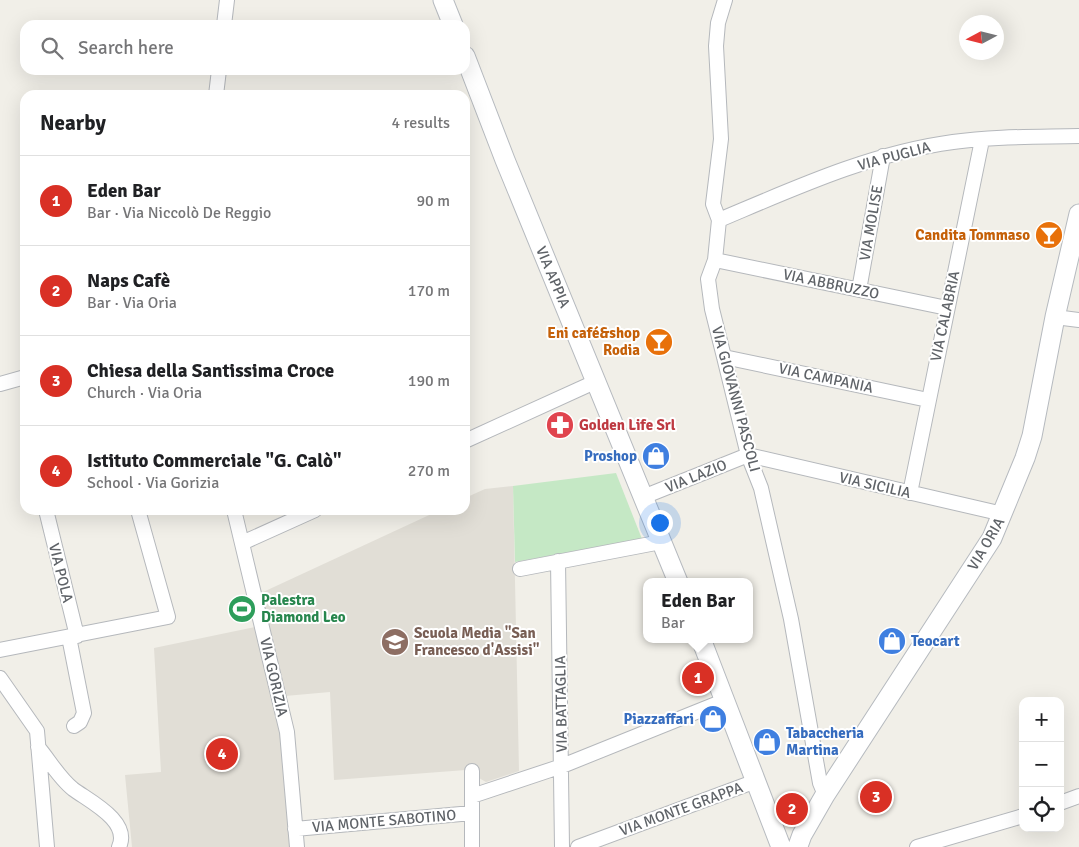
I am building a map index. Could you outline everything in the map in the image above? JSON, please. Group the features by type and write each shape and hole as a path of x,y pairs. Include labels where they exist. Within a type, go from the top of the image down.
{"main road":[{"path":"443,0 451,20"},
{"name":"VIA APPIA","path":"470,69 505,160 676,578"},
{"name":"VIA ORIA","path":"800,844 825,796 992,538 1003,514 1032,436 1055,317 1078,224"},
{"path":"703,643 781,847"},
{"path":"785,847 800,844"}],"street":[{"path":"225,20 227,0"},
{"name":"VIA GIOVANNI PASCOLI","path":"725,0 718,23 716,46 721,139 713,204 719,220 715,260 708,279 712,309 748,455 761,488 784,591 820,783 825,796"},
{"path":"217,90 218,75"},
{"name":"VIA PUGLIA","path":"719,220 817,179 883,156 953,142 1079,136"},
{"name":"VIA CALABRIA","path":"910,493 982,140"},
{"name":"VIA MOLISE","path":"859,290 883,156"},
{"name":"VIA ABBRUZZO","path":"715,260 947,308"},
{"path":"1055,317 1079,320"},
{"name":"VIA CAMPANIA","path":"724,357 928,400"},
{"path":"0,384 20,378"},
{"path":"470,439 597,381"},
{"name":"VIA SICILIA","path":"748,455 1003,514"},
{"name":"VIA LAZIO","path":"644,497 748,455"},
{"name":"VIA POLA","path":"47,515 73,637 84,713 80,722 74,726"},
{"path":"0,650 168,617 139,515"},
{"name":"VIA GORIZIA","path":"235,515 287,732 297,847"},
{"path":"242,543 304,515"},
{"path":"520,569 558,560 661,542"},
{"name":"VIA BATTAGLIA","path":"558,560 562,847"},
{"path":"0,678 37,731 47,847"},
{"path":"472,796 562,766 726,700"},
{"path":"38,746 72,788 117,823 121,838 119,847"},
{"path":"472,771 472,847"},
{"name":"VIA MONTE GRAPPA","path":"578,847 756,781"},
{"path":"1064,802 1079,796"},
{"name":"VIA MONTE SABOTINO","path":"295,829 472,813"},
{"path":"917,847 1019,817"}],"shaded area":[{"name":"Scuola Media \"San Francesco d'Assisi\"","path":"513,486 519,771 486,782 479,778 479,769 334,780 330,692 285,696 261,593 429,515 470,515 470,496 485,489"},
{"path":"255,627 281,736 294,847 132,847 125,775 161,772 154,648"}],"green space":[{"path":"616,473 642,539 515,562 513,486"}],"place":[{"name":"Candita Tommaso","path":"1049,235"},
{"name":"Eni café&shop Rodia","path":"659,342"},
{"name":"Golden Life Srl","path":"560,425"},
{"name":"Proshop","path":"656,456"},
{"name":"Palestra Diamond Leo","path":"242,609"},
{"name":"Teocart","path":"892,641"},
{"name":"Scuola Media \"San Francesco d'Assisi\"","path":"395,642"},
{"name":"Eden Bar","path":"698,678"},
{"name":"Piazzaffari","path":"713,719"},
{"name":"Tabaccheria Martina","path":"767,742"},
{"name":"Istituto Commerciale \"G. Calò\"","path":"222,754"},
{"name":"Chiesa della Santissima Croce","path":"876,797"},
{"name":"Naps Cafè","path":"792,809"}]}
